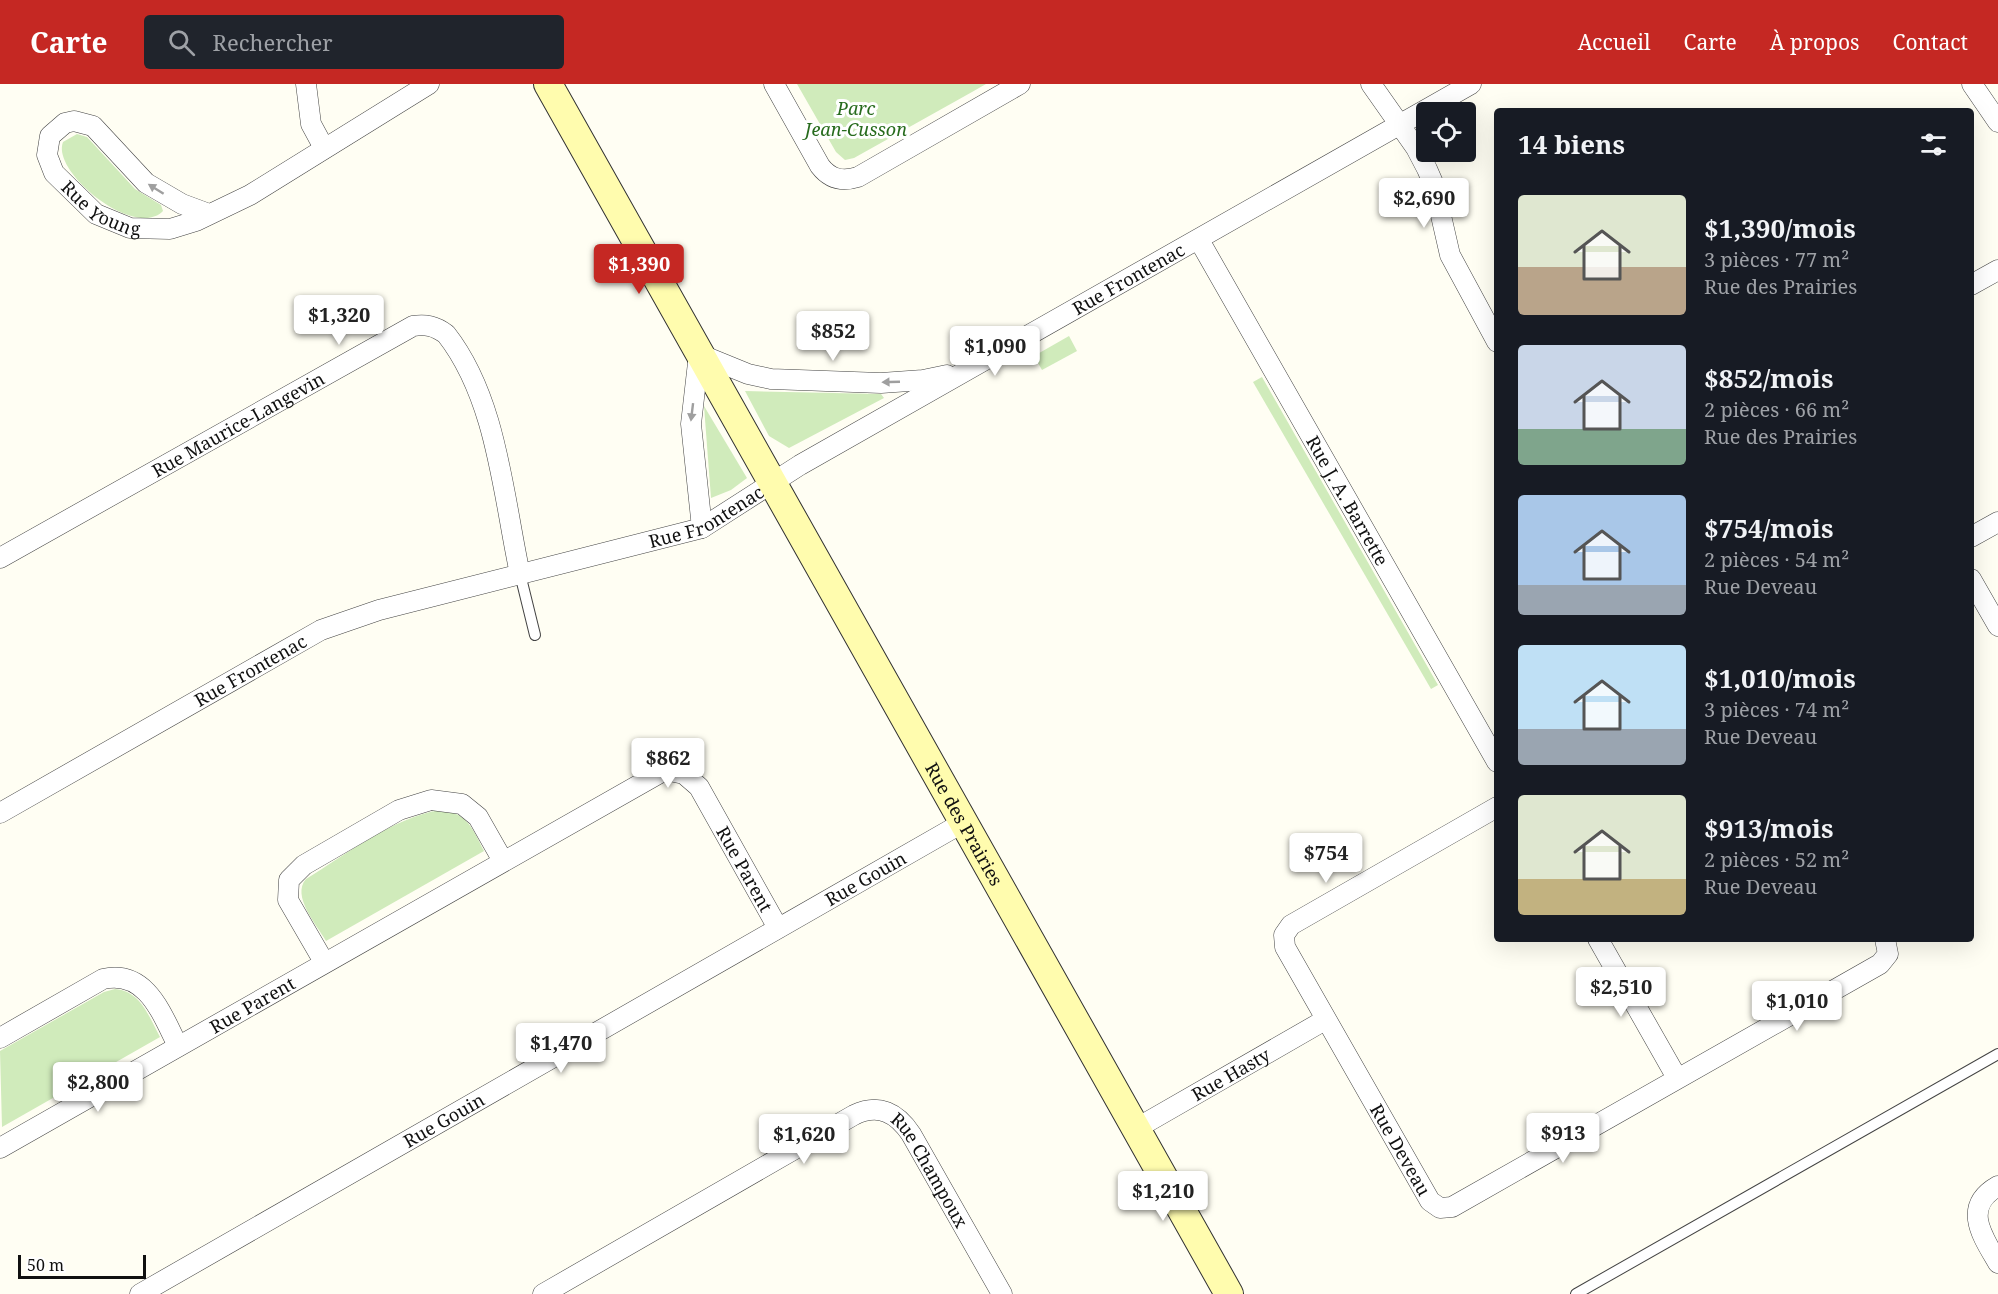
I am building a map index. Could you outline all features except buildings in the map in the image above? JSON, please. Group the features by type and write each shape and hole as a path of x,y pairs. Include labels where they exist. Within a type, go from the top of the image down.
{"main road":[{"name":"Rue des Prairies","path":"548,84 1229,1294"}],"street":[{"path":"306,84 311,124 324,148"},
{"name":"Rue Young","path":"209,214 182,204 146,183 93,126 84,122 65,123 50,136 47,155 54,173 86,206 106,220 130,228 157,230 183,226 209,214 250,195 429,84"},
{"path":"774,84 820,166 830,176 842,180 858,177 1020,84"},
{"path":"1371,84 1416,148 1427,169 1434,185 1450,255 1490,311 1494,329"},
{"name":"Rue Frontenac","path":"0,813 321,630 379,610 702,528 773,483 1471,84"},
{"path":"1972,84 1998,122"},
{"name":"Rue J. A. Barrette","path":"1199,240 1494,757"},
{"path":"1974,283 1998,270"},
{"name":"Rue Maurice-Langevin","path":"0,558 413,326 422,324 439,329 446,334 478,387 488,419 520,574"},
{"path":"702,528 691,424 699,354 748,374 771,379 904,382 939,378 969,370"},
{"path":"1974,535 1998,522"},
{"path":"1974,584 1998,626"},
{"name":"Rue Parent","path":"0,1148 650,777 672,770 684,774 699,787 778,928"},
{"path":"324,962 291,905 287,894 290,880 304,865 399,810 431,800 462,804 478,817 503,861"},
{"name":"Rue Deveau","path":"1494,809 1287,930 1283,941 1430,1201 1440,1208 1452,1207 1880,964 1887,954 1885,942"},
{"name":"Rue Gouin","path":"140,1294 964,822"},
{"path":"1600,942 1677,1078"},
{"path":"0,1038 103,979 118,977 134,981 146,990 178,1046"},
{"name":"Rue Hasty","path":"1137,1128 1326,1020"},
{"name":"Rue Champoux","path":"543,1294 854,1115 876,1109 897,1117 911,1134 1002,1294"},
{"path":"1998,1186 1986,1195 1978,1215 1979,1229 1998,1263"}],"lane":[{"path":"520,574 535,634"},
{"path":"1576,1294 1998,1054"}],"green space":[{"name":"Parc Jean-Cusson","path":"797,84 986,84 854,158 845,160 836,152"},
{"path":"77,134 87,137 135,189 161,205 163,211 150,218 134,217 98,199 82,185 70,170 63,155 63,142"},
{"path":"1069,336 1077,351 1042,370 1034,356"},
{"path":"1262,377 1438,685 1431,689 1253,382"},
{"path":"745,391 881,394 884,398 789,448 769,436"},
{"path":"704,406 747,478 731,490 711,498"},
{"path":"440,810 449,811 463,818 484,851 326,941 303,902 302,886 306,879 387,829 422,814"},
{"path":"115,989 124,991 138,1000 160,1037 2,1127 0,1051 104,992"}]}
